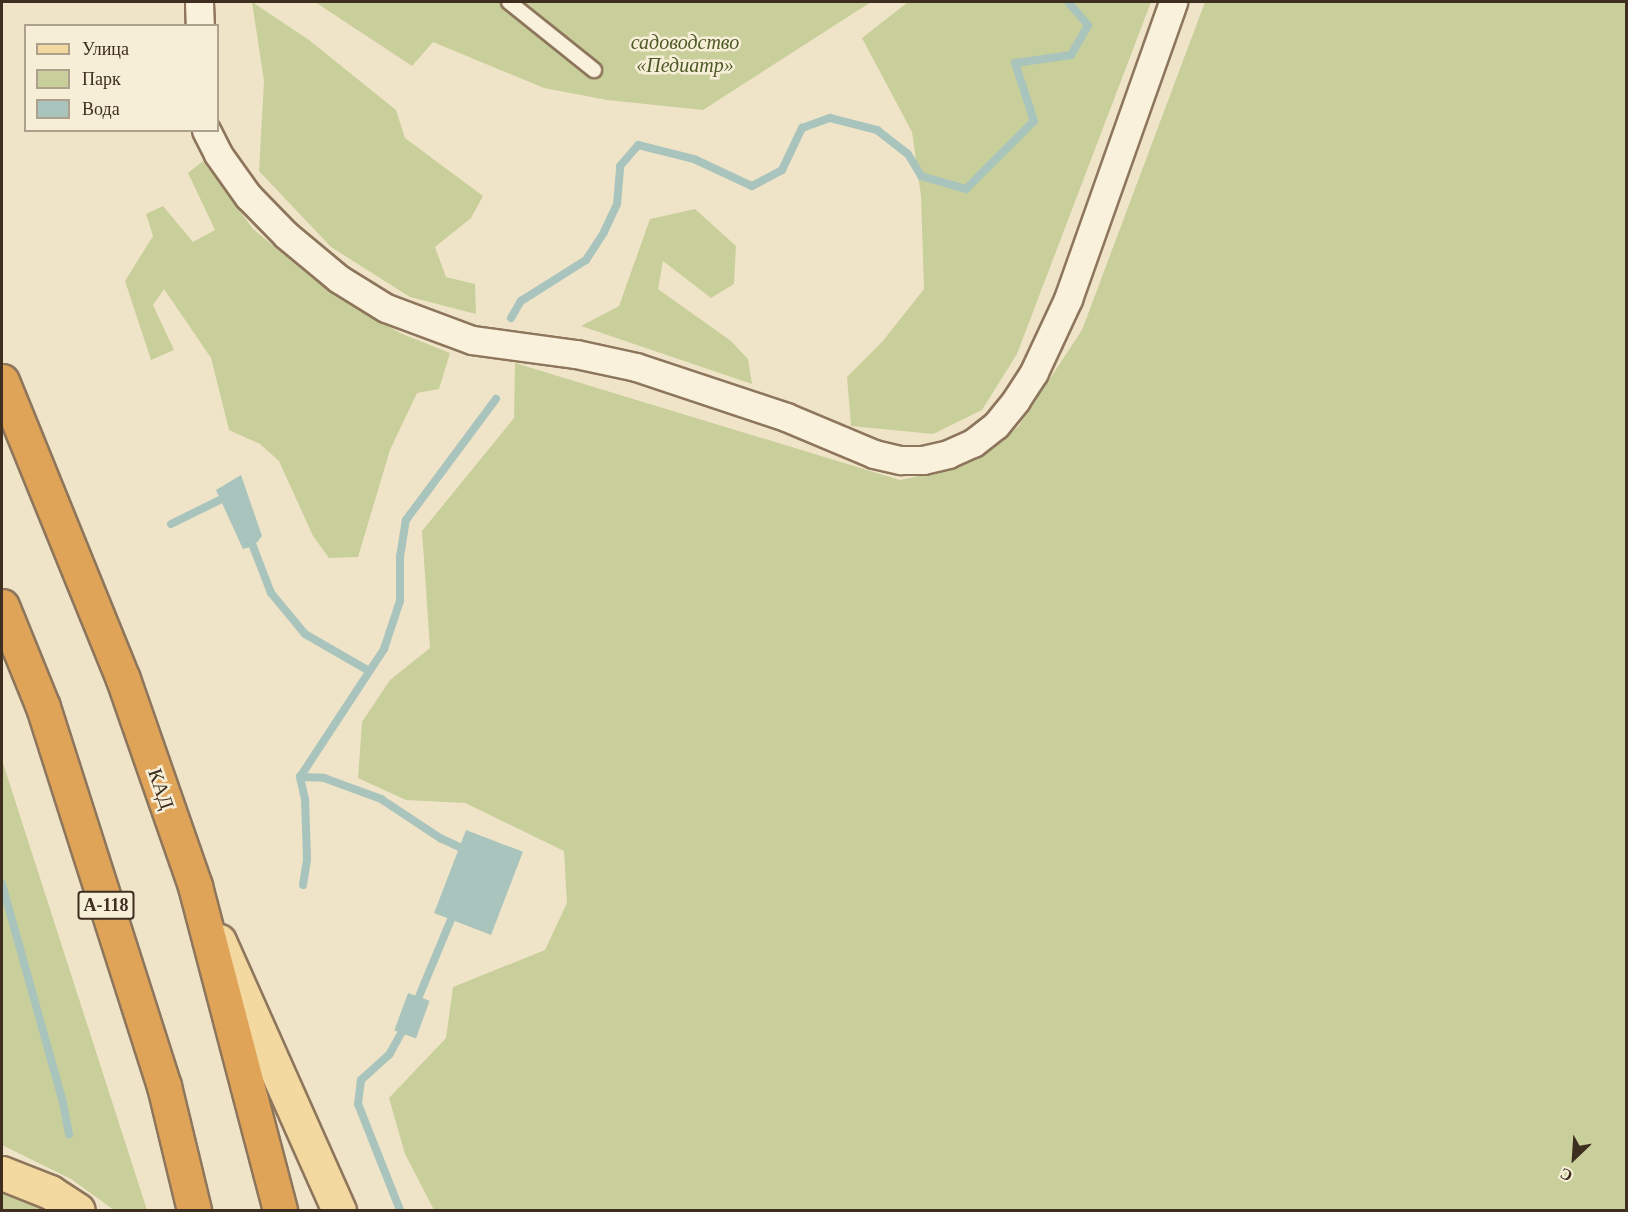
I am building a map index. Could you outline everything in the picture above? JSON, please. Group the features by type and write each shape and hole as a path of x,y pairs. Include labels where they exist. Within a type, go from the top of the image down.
{"highway":[{"name":"КАД","path":"2,381 123,680 195,886 280,1210"},
{"name":"А-118","path":"2,606 43,707 136,997 164,1086 194,1210"}],"main road":[{"path":"195,886 339,1210"},
{"path":"2,1173 50,1192 78,1210"}],"street":[{"path":"199,2 200,24"},
{"path":"207,132 218,154 248,196 286,235 339,279 386,308 472,340 576,354 636,367 786,417 874,454 900,460 923,460 948,454 973,443 996,425 1034,372 1068,299 1173,2"}],"lane":[{"path":"509,2 594,70"}],"green space":[{"path":"252,2 309,40 396,110 405,138 483,196 471,218 435,247 446,277 475,284 476,314 410,297 331,247 259,171 264,81"},
{"name":"садоводство «Педиатр»","path":"315,2 871,2 703,110 607,100 544,88 433,42 412,66"},
{"path":"908,2 1151,2 1017,354 982,410 933,434 851,426 847,377 882,342 924,289 921,196 912,132 862,38"},
{"path":"1205,2 1626,2 1626,1210 434,1210 405,1154 389,1098 446,1038 453,987 545,950 567,903 564,851 465,803 406,800 358,778 362,722 390,680 430,648 422,531 514,418 515,363 900,480 957,468 1018,427 1082,330"},
{"path":"203,161 253,229 317,282 400,333 450,353 439,389 417,393 390,450 358,557 329,558 313,536 279,461 260,444 229,430 211,358 164,289 153,305 174,350 151,360 125,281 153,236 146,214 163,206 193,242 215,230 188,173"},
{"path":"695,209 736,246 734,284 711,298 663,261 658,289 731,341 748,359 752,384 581,326 619,306 650,219"},
{"path":"2,760 147,1210 114,1210 71,1179 2,1145"},
{"path":"2,1191 9,1193 43,1210 2,1210"}],"water":[{"path":"241,475 262,536 254,546 243,549 216,490"},
{"path":"466,830 523,852 491,935 434,913"},
{"path":"408,993 430,1001 416,1038 394,1031"}],"waterway":[{"path":"511,318 521,301 586,260 604,232 617,204 620,166 638,145 694,159 752,186 782,170 802,128 830,118 877,130 908,154 921,176 966,189 1034,121 1015,63 1071,55 1088,25 1068,2"},
{"path":"303,885 307,859 305,799 300,777 384,649 400,601 400,557 406,520 496,399"},
{"path":"171,524 230,495"},
{"path":"249,536 271,593 305,634 369,671"},
{"path":"300,777 324,778 381,799 440,838 470,852"},
{"path":"2,884 63,1103 69,1134"},
{"path":"415,1006 455,910"},
{"path":"400,1210 358,1104 361,1080 389,1055 407,1023"}]}
